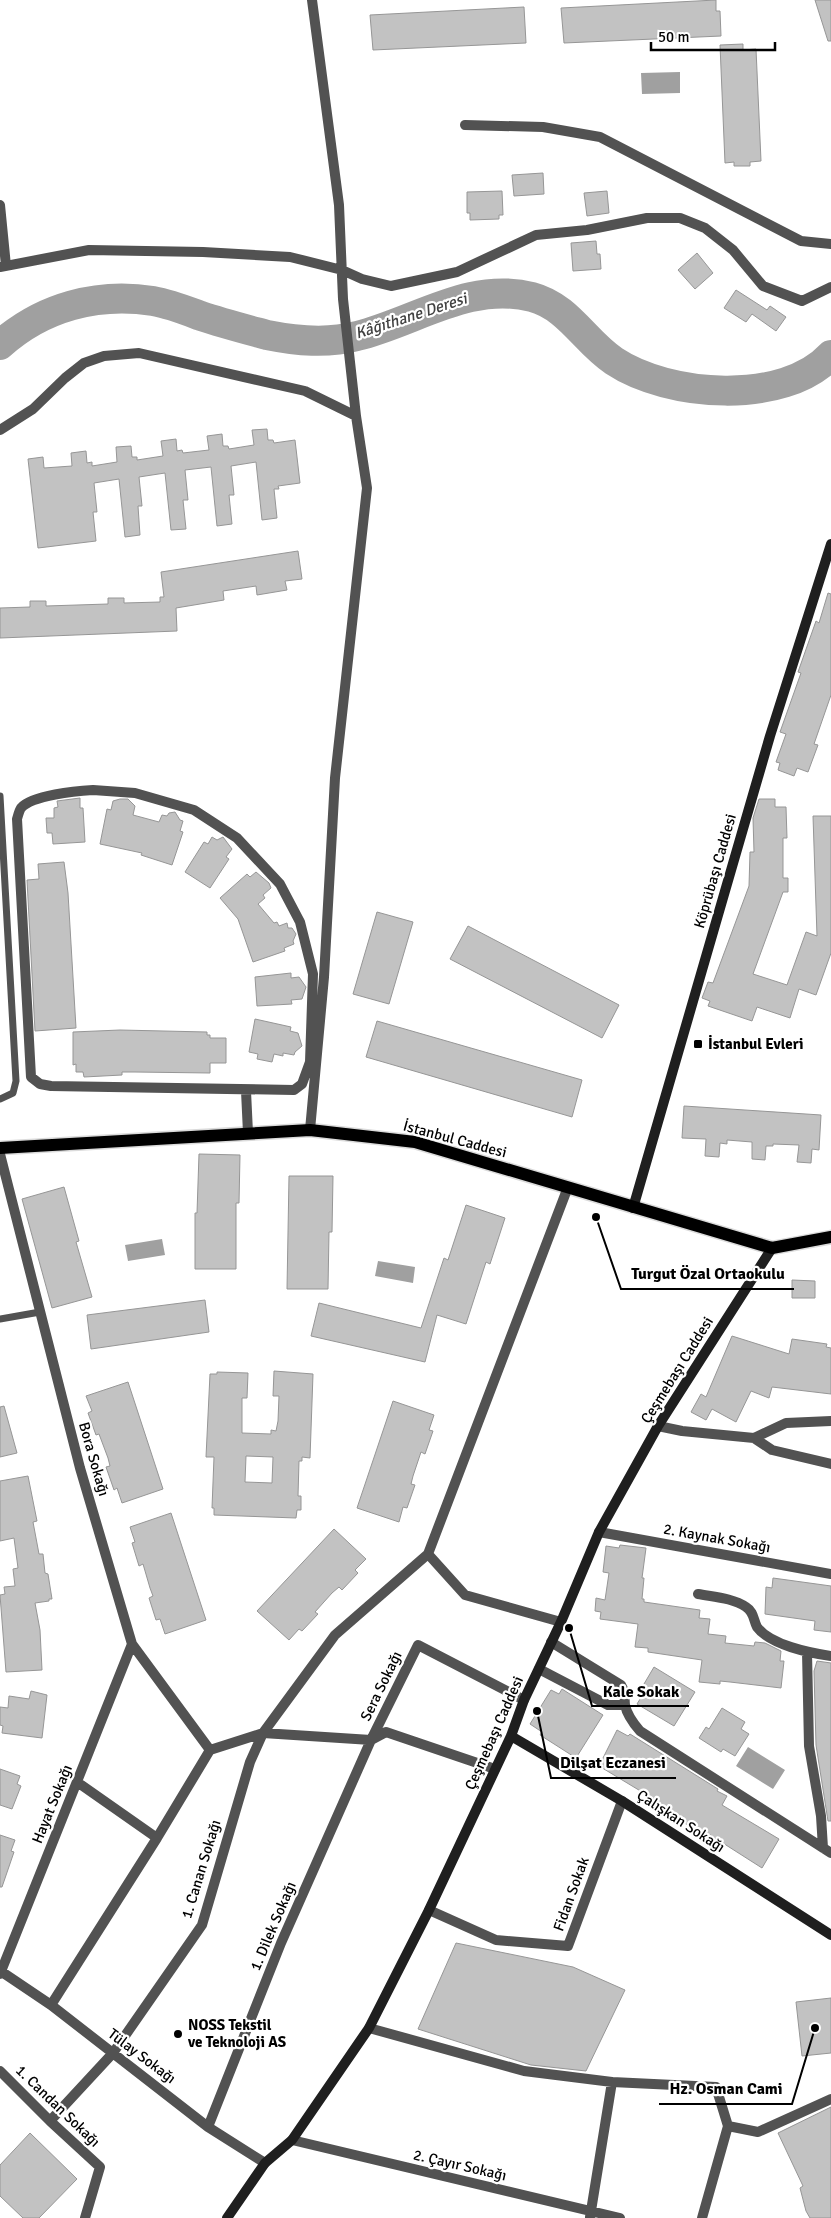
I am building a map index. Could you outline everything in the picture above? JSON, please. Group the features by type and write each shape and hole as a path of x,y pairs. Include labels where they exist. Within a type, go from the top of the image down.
{"main road":[{"name":"Köprübaşı Caddesi","path":"634,1208 770,736 831,544"},
{"name":"İstanbul Caddesi","path":"0,1148 310,1130 415,1142 772,1248 831,1237"},
{"name":"Çeşmebaşı Caddesi","path":"227,2218 265,2163 292,2140 369,2028 429,1910 496,1769 524,1700 561,1622 598,1532 658,1426 772,1248"},
{"name":"Çalışkan Sokağı","path":"511,1736 622,1801 831,1936"}],"street":[{"path":"310,1130 324,977 335,778 366,488 343,299 339,205 312,0"},
{"path":"465,125 543,128 600,137 801,241 831,244"},
{"path":"0,205 3,267 89,250 202,252 290,257 342,270 362,279 391,286 457,272 536,235 587,230 647,218 680,218 705,228 733,250 763,286 802,301 831,287"},
{"path":"0,430 33,409 65,378 84,364 104,356 139,353 305,391 356,416"},
{"path":"93,790 135,794 194,810 237,838 280,884 300,922 314,974 310,1062 302,1084 294,1090 246,1091 51,1086 40,1084 31,1077 17,819 22,808 28,803 62,792 93,790"},
{"path":"246,1091 248,1133"},
{"name":"Bora Sokağı","path":"0,1154 80,1468 132,1644 210,1750"},
{"path":"561,1622 464,1595 428,1554 568,1187"},
{"path":"754,1438 786,1423 831,1421"},
{"path":"658,1426 682,1431 754,1438 772,1450 831,1464"},
{"name":"2. Kaynak Sokağı","path":"598,1532 831,1574"},
{"name":"1. Canan Sokağı","path":"50,2121 113,2053 202,1925 248,1770 263,1733 335,1635 428,1554"},
{"path":"698,1594 739,1603 753,1613 757,1626 771,1638 807,1652 831,1656"},
{"path":"551,1642 621,1685 626,1694 625,1705 631,1721 640,1731 827,1851"},
{"name":"Hayat Sokağı","path":"1,1973 132,1644"},
{"name":"Sera Sokağı","path":"371,1740 418,1645 524,1700"},
{"path":"807,1652 808,1746 827,1851"},
{"path":"539,1668 608,1705 625,1705"},
{"path":"51,2006 210,1750 263,1733 371,1740 386,1732 496,1769"},
{"name":"1. Dilek Sokağı","path":"208,2127 218,2096 281,1943 371,1740"},
{"path":"78,1782 157,1838"},
{"name":"Fidan Sokak","path":"429,1910 496,1940 568,1946 622,1801"},
{"name":"Tülay Sokağı","path":"1,1973 51,2006 208,2127 265,2163"},
{"path":"369,2028 524,2071 612,2082 716,2087 728,2126 702,2218"},
{"name":"1. Candan Sokağı","path":"0,2071 100,2167 85,2218"},
{"path":"590,2215 612,2082"},
{"path":"728,2126 758,2132 831,2099"},
{"name":"2. Çayır Sokağı","path":"292,2140 590,2215 620,2218"}],"lane":[{"path":"0,796 16,1081 13,1093 0,1099"},
{"path":"0,1320 40,1312"}],"shaded area":[{"path":"680,72 680,93 642,94 641,73"},
{"path":"162,1239 165,1255 128,1261 125,1245"},
{"path":"378,1261 415,1267 413,1283 375,1276"},
{"path":"748,1747 785,1770 773,1789 736,1766"}],"building":[{"path":"716,0 716,11 720,11 721,36 564,43 561,8"},
{"path":"815,0 831,0 831,41 828,41"},
{"path":"524,7 526,43 373,50 370,15"},
{"path":"743,44 743,50 756,49 761,161 750,162 750,166 734,166 734,162 725,163 720,45"},
{"path":"543,173 544,194 514,196 512,175"},
{"path":"502,191 503,215 499,215 499,219 470,220 470,213 467,213 467,192"},
{"path":"607,191 609,213 587,216 584,193"},
{"path":"596,241 597,254 600,254 601,269 573,271 571,243"},
{"path":"697,253 713,273 695,289 678,270"},
{"path":"736,290 767,310 770,306 786,317 776,331 752,314 746,322 724,308"},
{"path":"267,429 268,440 273,440 274,443 295,440 300,483 278,486 279,489 274,489 277,518 262,520 256,462 231,466 234,495 229,495 232,524 217,526 211,467 185,470 188,500 183,500 186,529 171,530 165,473 139,477 142,506 138,506 140,535 125,537 119,479 94,483 97,512 93,512 96,541 38,548 28,459 43,457 44,468 72,466 71,453 86,451 87,463 92,462 92,466 117,462 116,447 131,446 132,457 137,457 137,460 163,456 161,441 176,439 177,451 182,450 183,453 209,450 207,436 222,434 223,446 228,446 229,449 254,445 252,430"},
{"path":"298,551 302,579 285,581 287,590 257,595 256,586 223,591 224,600 176,608 177,631 0,638 0,608 30,607 30,601 46,601 46,606 108,604 108,598 124,598 124,603 160,602 160,597 164,597 161,572"},
{"path":"828,593 831,594 831,695 814,744 818,745 808,772 797,768 794,776 778,770 780,763 776,762 786,734 780,732 801,673 798,672 816,621 819,623"},
{"path":"80,798 80,808 83,808 85,842 53,844 52,833 47,833 46,818 54,818 54,808 58,807 57,801"},
{"path":"128,799 135,806 133,815 159,822 162,815 167,816 169,813 175,812 180,820 183,821 180,831 183,832 172,865 141,855 142,853 100,844 107,809 111,810 113,801"},
{"path":"759,799 775,799 775,807 786,807 787,838 783,838 783,878 788,878 788,892 783,892 753,974 787,985 806,932 817,936 813,816 831,816 831,953 816,995 799,989 790,1018 757,1007 752,1021 708,1006 710,1001 702,998 708,982 713,983 749,886 750,852 754,852 753,818"},
{"path":"212,837 217,840 223,837 232,849 226,857 229,859 210,888 185,872 204,842 208,844"},
{"path":"64,862 68,893 76,1028 35,1031 27,880 39,879 38,864"},
{"path":"256,872 269,883 271,888 263,895 265,898 258,904 274,923 277,922 279,926 287,923 288,928 292,928 296,934 293,941 294,944 284,948 285,951 253,962 238,919 220,898 247,874 250,877"},
{"path":"377,912 413,922 389,1004 353,994"},
{"path":"468,926 619,1005 602,1038 450,959"},
{"path":"291,973 291,978 299,977 306,987 302,999 291,1000 292,1004 257,1006 255,977"},
{"path":"255,1019 291,1027 290,1031 298,1033 302,1046 294,1055 283,1053 283,1056 274,1054 272,1062 257,1059 258,1054 249,1052"},
{"path":"377,1021 582,1080 572,1117 366,1057"},
{"path":"120,1030 207,1032 210,1038 226,1038 226,1063 210,1063 210,1073 122,1072 122,1075 84,1077 83,1072 76,1072 76,1064 73,1065 73,1032"},
{"path":"684,1106 821,1115 819,1150 812,1149 811,1163 797,1162 799,1145 773,1144 773,1146 766,1146 765,1160 752,1159 752,1142 727,1140 727,1144 720,1143 719,1157 705,1156 706,1139 682,1138"},
{"path":"199,1154 240,1155 239,1203 236,1203 236,1269 195,1269 195,1213 197,1213"},
{"path":"289,1176 333,1176 332,1232 329,1232 328,1289 287,1289"},
{"path":"64,1187 79,1241 76,1242 92,1297 52,1308 22,1199"},
{"path":"466,1205 505,1218 490,1264 486,1262 466,1324 437,1315 425,1362 311,1336 319,1303 421,1328 444,1258 448,1260"},
{"path":"792,1280 815,1281 815,1298 792,1298"},
{"path":"205,1300 209,1332 91,1349 87,1315"},
{"path":"732,1336 789,1354 792,1339 827,1344 826,1347 831,1348 831,1394 772,1387 769,1398 751,1391 736,1422 712,1409 706,1420 691,1412 701,1394 706,1397"},
{"path":"274,1371 313,1374 310,1458 302,1457 302,1461 299,1461 298,1496 301,1496 301,1510 297,1510 296,1518 214,1515 214,1508 212,1508 214,1457 206,1457 210,1374 217,1374 217,1372 248,1373 247,1398 242,1398 242,1433 271,1434 271,1430 276,1431 279,1396 273,1396","holes":["246,1456 273,1457 272,1483 245,1482"]},
{"path":"128,1382 163,1489 122,1503 117,1488 114,1490 106,1467 110,1466 108,1458 99,1434 96,1435 88,1413 92,1411 86,1396"},
{"path":"393,1401 434,1415 429,1430 433,1431 425,1454 421,1452 411,1484 415,1485 407,1508 403,1507 399,1522 357,1508"},
{"path":"4,1406 17,1453 0,1457 0,1407"},
{"path":"28,1476 37,1521 33,1522 39,1554 43,1554 45,1573 48,1574 52,1599 35,1603 40,1630 42,1670 6,1672 0,1595 5,1594 4,1587 15,1586 13,1569 18,1568 14,1538 0,1541 0,1481"},
{"path":"171,1513 206,1620 165,1634 160,1619 156,1620 149,1598 153,1596 143,1564 139,1566 132,1543 135,1542 130,1527"},
{"path":"334,1529 366,1559 355,1570 358,1573 342,1590 339,1587 332,1593 315,1612 318,1614 302,1631 299,1629 289,1640 257,1611"},
{"path":"620,1545 646,1548 642,1578 644,1578 642,1599 644,1599 644,1602 700,1610 699,1618 710,1619 708,1634 726,1636 725,1643 754,1646 755,1642 765,1643 781,1651 780,1661 784,1661 781,1688 720,1681 720,1684 699,1682 702,1660 648,1652 648,1648 635,1647 638,1624 600,1619 601,1612 595,1611 596,1598 605,1600 609,1573 603,1572 606,1546 619,1548"},
{"path":"773,1578 831,1586 831,1632 814,1630 815,1621 765,1614 766,1587 772,1588"},
{"path":"817,1661 831,1663 831,1821 828,1821 816,1745 814,1671"},
{"path":"654,1667 695,1692 674,1726 637,1704 645,1691 641,1689"},
{"path":"562,1689 603,1715 576,1758 540,1735 542,1732 530,1724 551,1690 559,1694"},
{"path":"31,1691 47,1695 42,1738 2,1733 3,1726 0,1725 0,1707 8,1708 9,1696 29,1699"},
{"path":"722,1708 745,1722 741,1729 749,1734 735,1756 723,1749 721,1752 699,1738 706,1727 709,1729"},
{"path":"617,1730 628,1736 630,1734 718,1789 717,1791 727,1796 722,1805 779,1839 762,1868 693,1824 691,1827 655,1805 657,1801 599,1766"},
{"path":"0,1769 20,1776 17,1784 21,1786 12,1809 0,1805"},
{"path":"0,1835 15,1840 11,1851 14,1852 2,1887 0,1887"},
{"path":"456,1943 573,1967 625,1990 586,2071 531,2065 418,2029"},
{"path":"831,1998 831,2053 802,2056 796,2002"},
{"path":"831,2107 831,2218 810,2218 806,2211 800,2188 803,2186 778,2133"},
{"path":"30,2133 77,2179 39,2218 23,2218 0,2196 0,2165"}],"waterway":[{"name":"Kâğıthane Deresi","path":"0,345 16,332 52,312 91,301 112,299 153,301 267,335 290,339 323,341 357,336 379,330 443,305 464,299 486,294 509,294 532,297 556,308 603,353 637,373 664,382 694,388 725,391 756,389 785,383 810,371 831,355"}],"place":[{"name":"İstanbul Evleri","path":"698,1044"},
{"name":"Turgut Özal Ortaokulu","path":"596,1217"},
{"name":"Kale Sokak","path":"569,1628"},
{"name":"Dilşat Eczanesi","path":"537,1711"},
{"name":"Hz. Osman Cami","path":"815,2028"},
{"name":"NOSS Tekstil ve Teknoloji AS","path":"178,2034"}]}
